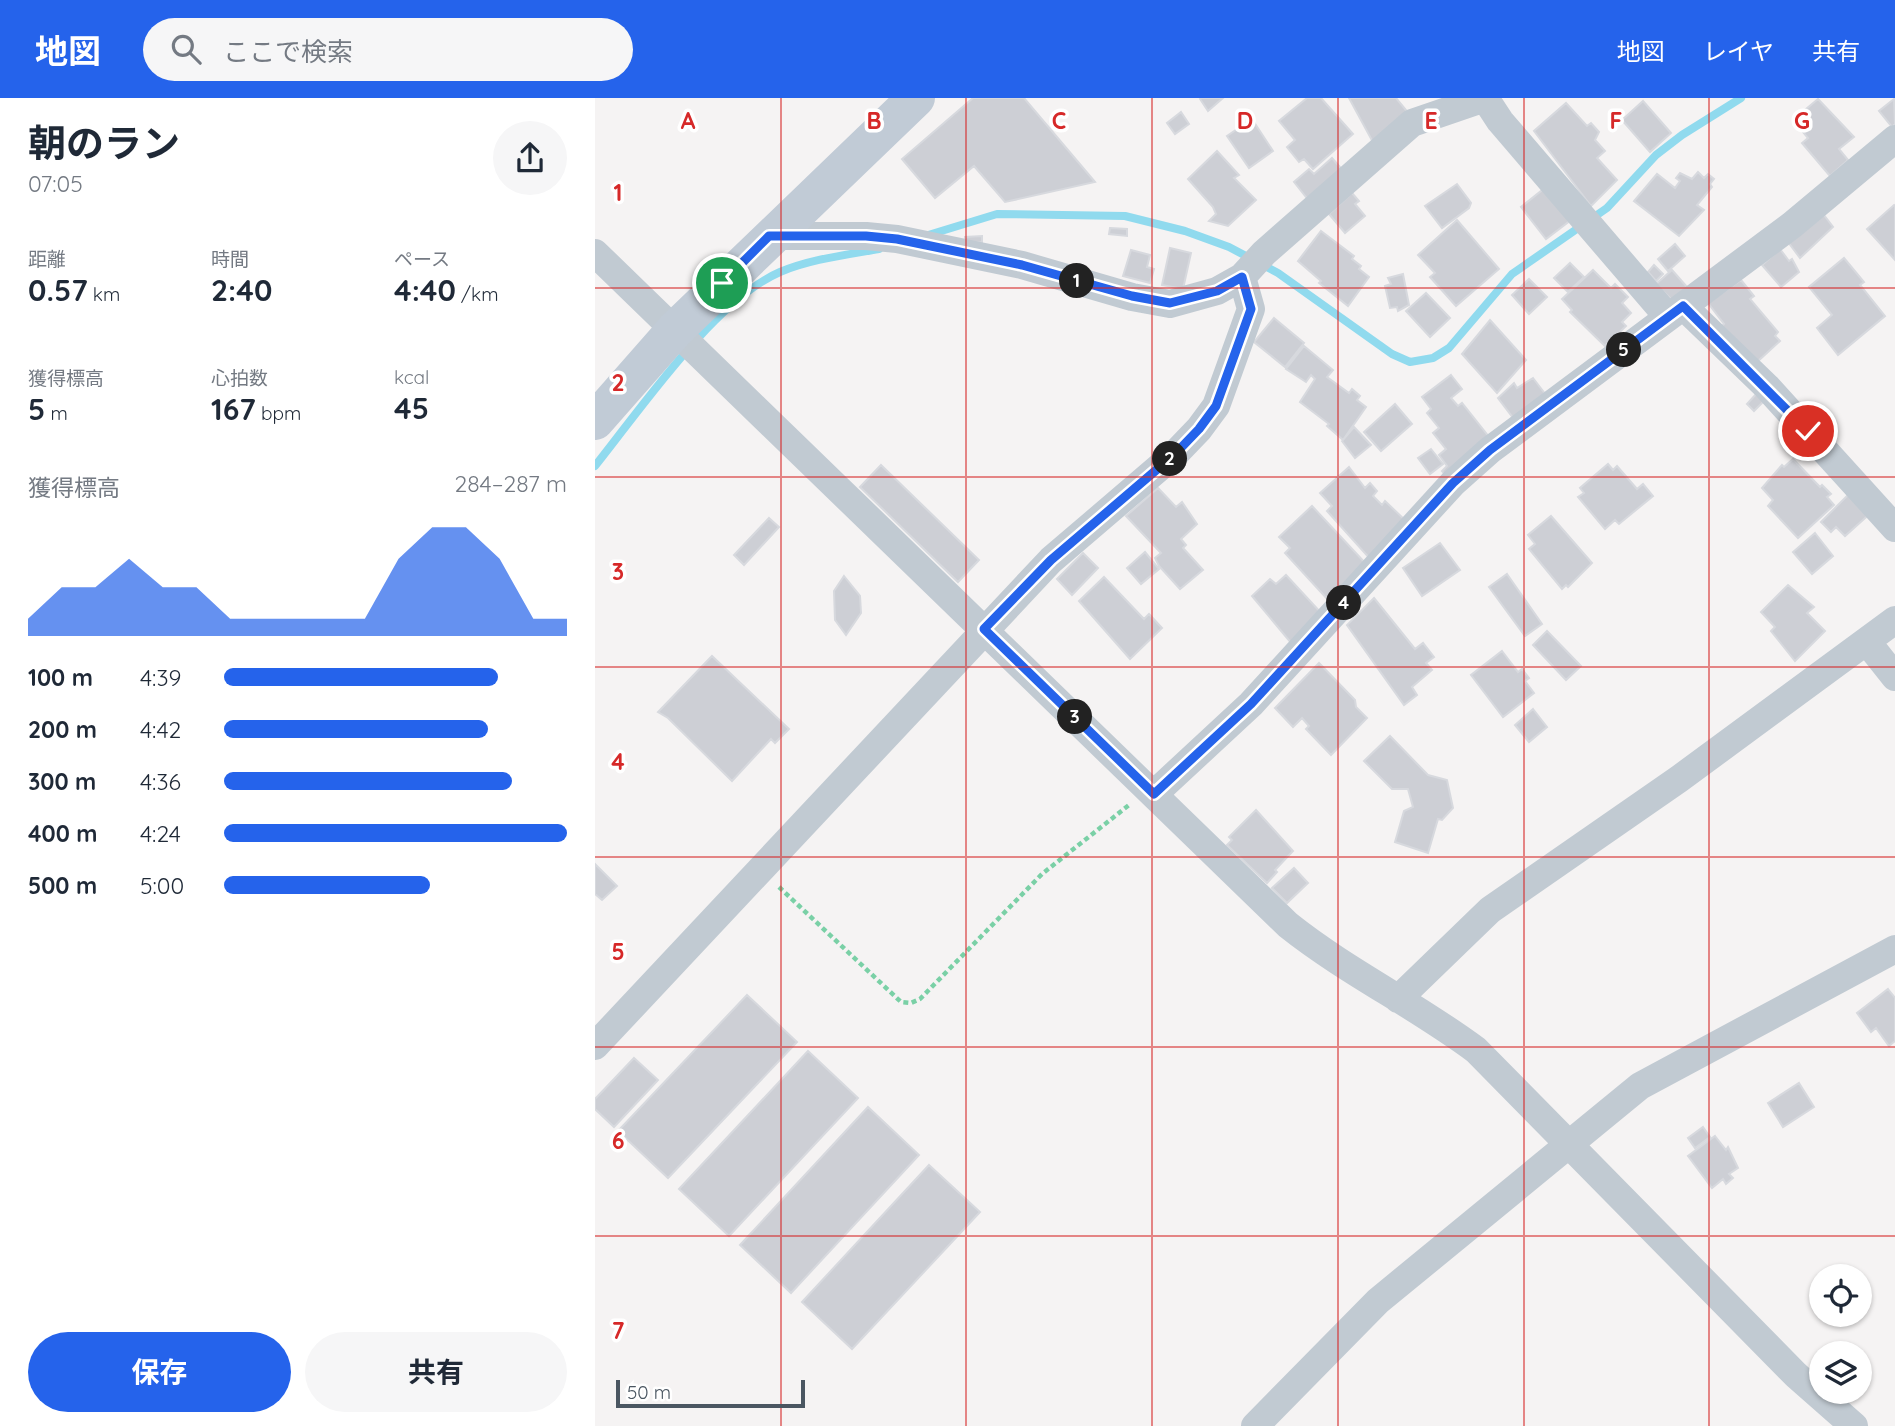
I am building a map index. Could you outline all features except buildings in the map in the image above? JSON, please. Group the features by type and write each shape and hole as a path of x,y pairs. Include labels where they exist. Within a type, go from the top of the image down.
{"street":[{"path":"595,421 689,341 769,236 916,98"},
{"path":"769,236 866,236 897,239 1022,265 1132,296 1170,303 1217,291 1252,266 1412,123 1485,98 1500,121 1588,222 1675,312 1767,387 1895,527"},
{"path":"1152,792 1251,704 1453,483 1490,450 1792,225 1895,139"},
{"path":"595,253 689,341 1288,925 1318,949 1476,1050 1796,1375 1854,1426"},
{"path":"595,1046 759,868 1051,560 1175,454 1199,429 1216,406 1251,309 1252,266"},
{"path":"1398,999 1490,910 1868,643 1895,620"},
{"path":"1868,643 1895,677"},
{"path":"1255,1426 1378,1301 1640,1086 1895,950"}],"path":[{"path":"759,868 901,1002 911,1003 920,999 1042,874 1152,792"}],"waterway":[{"path":"925,236 997,214 1125,216 1185,231 1229,247 1278,273 1392,354 1410,362 1433,358 1449,348 1512,274 1607,208 1656,155 1682,135 1741,98"},
{"path":"595,466 680,358 730,306 755,286 780,272 804,264 879,249"}],"route":[{"path":"722,283 769,236 866,236 897,239 1022,265 1132,296 1170,303 1217,291 1242,277 1251,309 1216,406 1175,454 1051,560 984,629 1154,794 1251,704 1453,483 1490,450 1683,306 1767,387 1808,431"}]}
